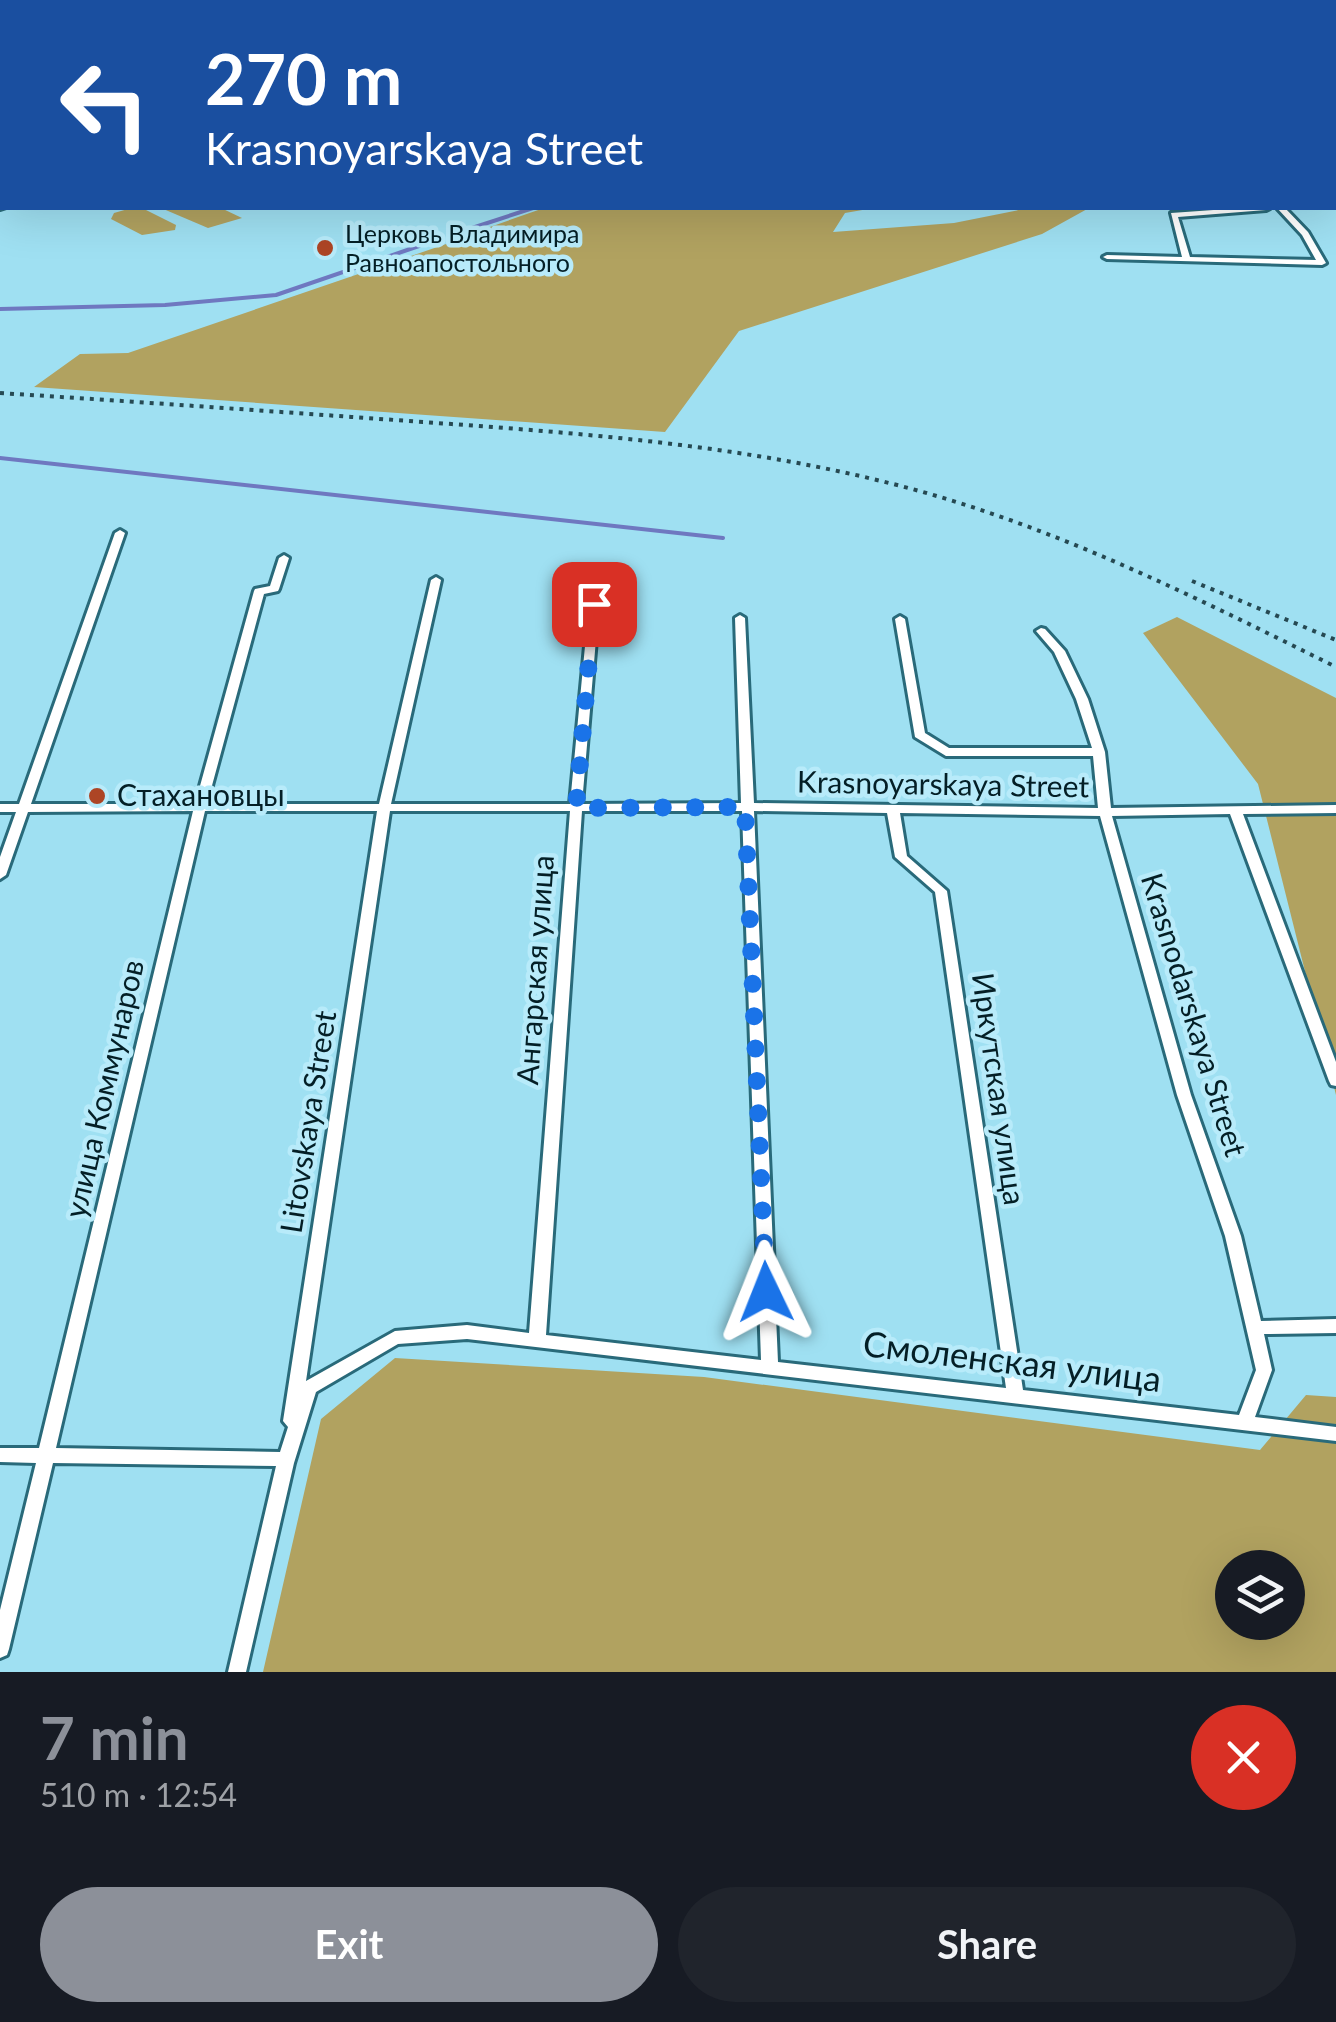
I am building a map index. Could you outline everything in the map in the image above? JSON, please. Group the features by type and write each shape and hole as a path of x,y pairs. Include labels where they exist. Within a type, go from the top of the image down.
{"street":[{"path":"1186,259 1174,215 1240,210"},
{"path":"1106,257 1322,263 1305,234 1282,210"},
{"path":"0,876 120,534"},
{"name":"улица Коммунаров","path":"0,1649 200,808 259,590 274,590 284,558"},
{"name":"Litovskaya Street","path":"237,1672 286,1459 384,808 436,580"},
{"name":"Ангарская улица","path":"538,1340 594,604"},
{"path":"740,618 770,1367"},
{"path":"900,618 920,735 946,752 1099,752"},
{"name":"Krasnodarskaya Street","path":"1041,632 1059,650 1082,699 1099,752 1105,812 1184,1095 1234,1236 1264,1370 1245,1422"},
{"name":"Krasnoyarskaya Street","path":"0,808 745,807 1105,812 1336,808"},
{"name":"Иркутская улица","path":"892,809 900,858 941,891 1015,1395"},
{"path":"1235,810 1336,1081"},
{"path":"1254,1328 1336,1326"},
{"name":"Смоленская улица","path":"286,1459 309,1388 395,1338 467,1332 1336,1434"},
{"path":"0,1455 286,1459"}],"shaded area":[{"path":"146,210 176,225 175,230 142,235 111,219 114,213"},
{"path":"166,210 225,210 242,218 208,228"},
{"path":"538,210 862,210 845,213 833,232 954,223 1019,210 1085,210 1042,234 739,331 665,432 34,387 80,354 128,353 449,243 487,248 493,237 467,235"},
{"path":"1177,617 1336,698 1336,1095 1258,784 1143,633"},
{"path":"395,1358 704,1377 1260,1450 1306,1395 1336,1397 1336,1672 263,1672 321,1419"}],"waterway":[{"path":"472,228 527,210"},
{"path":"0,309 165,305 276,295 419,246"},
{"path":"0,458 723,538"}],"railway":[{"path":"0,393 596,436 711,449 825,468 941,497 1057,538 1170,586 1336,667"},
{"path":"1192,581 1336,640"}],"place":[{"name":"Церковь Владимира Равноапостольного","path":"325,248"},
{"name":"Стахановцы","path":"97,796"}],"route":[{"path":"594,604 576,808 745,807 766,1292"}]}
